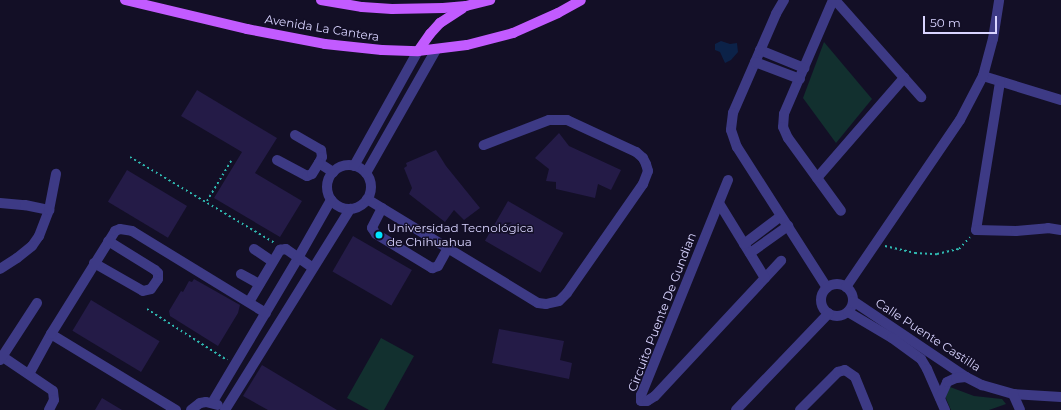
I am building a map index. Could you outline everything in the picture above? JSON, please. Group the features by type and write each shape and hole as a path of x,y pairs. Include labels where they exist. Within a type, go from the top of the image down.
{"main road":[{"name":"Avenida La Cantera","path":"125,0 247,29 325,44 418,52 467,45 513,33 558,13 581,0"},
{"path":"321,0 392,9 466,6 490,0"},
{"path":"418,52 430,34 440,23 466,6"}],"street":[{"path":"776,0 776,14"},
{"path":"784,0 776,14 733,113 731,130 737,147 827,288"},
{"path":"841,211 788,138 783,127 784,114 834,0 921,97"},
{"path":"846,287 949,139 983,76 993,40 999,0"},
{"path":"366,173 436,50"},
{"path":"760,50 804,68"},
{"path":"354,166 418,52"},
{"path":"755,62 800,79"},
{"path":"983,76 1061,100"},
{"path":"817,178 904,78"},
{"path":"1000,82 976,230 1016,232 1048,228 1061,230"},
{"path":"367,199 538,303 552,304 559,301 567,293 643,184 648,171 643,158 636,152 567,120 549,120 484,144"},
{"path":"277,160 307,176 312,174 322,157 321,150 295,135"},
{"path":"319,163 333,172"},
{"path":"346,165 354,166 366,173 371,185 367,199 356,207 350,209 336,205 331,200 327,185 333,172 346,165"},
{"path":"0,269 32,246 39,236 49,210 56,174"},
{"name":"Circuito Puente De Gundian","path":"728,180 641,395 641,401 647,401 655,396 781,262"},
{"path":"212,403 331,200"},
{"path":"0,203 25,205 49,210"},
{"path":"719,203 765,278"},
{"path":"382,208 372,228 376,234 432,268 438,266 448,248"},
{"path":"191,410 200,403 212,403 224,410 312,267 350,209"},
{"path":"744,244 781,216"},
{"path":"750,253 788,226"},
{"path":"29,374 51,334 94,263 115,231 120,229 132,231 266,312"},
{"path":"94,263 143,291 151,289 158,279 158,273 155,270 108,241"},
{"path":"254,249 272,261"},
{"path":"249,302 278,251 284,249 312,267"},
{"path":"241,274 259,284"},
{"path":"834,284 846,287 852,293 853,301 848,312 836,316 829,313 823,307 822,299 827,288 834,284"},
{"name":"Calle Puente Castilla","path":"853,301 895,334 924,363 940,398"},
{"path":"37,303 2,359 29,374 53,391 54,400 49,410"},
{"name":"Calle Puente Castilla","path":"848,312 895,334 966,377 991,388 1013,394 1061,397"},
{"path":"736,410 829,313"},
{"path":"51,334 176,410"},
{"path":"800,410 838,372 845,370 855,377 868,410"},
{"path":"945,410 940,398 947,382 956,378 966,377"},
{"path":"1013,394 1020,410"}],"path":[{"path":"130,157 207,201 284,249"},
{"path":"207,201 230,161"},
{"path":"876,244 915,253 937,254 959,249 976,230"},
{"path":"147,309 235,365"}],"green space":[{"path":"824,42 872,99 836,143 803,98"},
{"path":"381,338 414,356 384,410 369,410 347,398"},
{"path":"950,387 974,396 1002,399 1006,404 989,410 951,410 945,396"}],"water":[{"path":"721,41 730,44 737,43 738,52 731,60 725,63 720,52 715,50 715,44"}],"building":[{"path":"197,90 277,138 255,173 302,201 280,237 214,198 242,152 181,116"},
{"path":"559,133 569,146 621,170 611,190 598,184 595,198 556,189 556,182 546,181 549,169 535,158"},
{"path":"436,150 446,166 480,208 464,220 454,210 445,222 409,194 412,188 404,168 407,166 406,163"},
{"path":"127,170 187,206 168,238 108,202"},
{"path":"508,201 563,233 540,273 485,241"},
{"path":"353,236 412,270 391,306 332,272"},
{"path":"194,279 240,305 238,313 218,346 170,316 169,311 181,291 183,292 189,281 192,282"},
{"path":"91,300 160,341 141,372 72,331"},
{"path":"499,329 564,341 560,360 572,363 569,379 492,363"},
{"path":"262,365 337,410 268,410 243,396"},
{"path":"102,398 122,410 95,410"}],"place":[{"name":"Universidad Tecnológica de Chihuahua","path":"379,235"}]}
